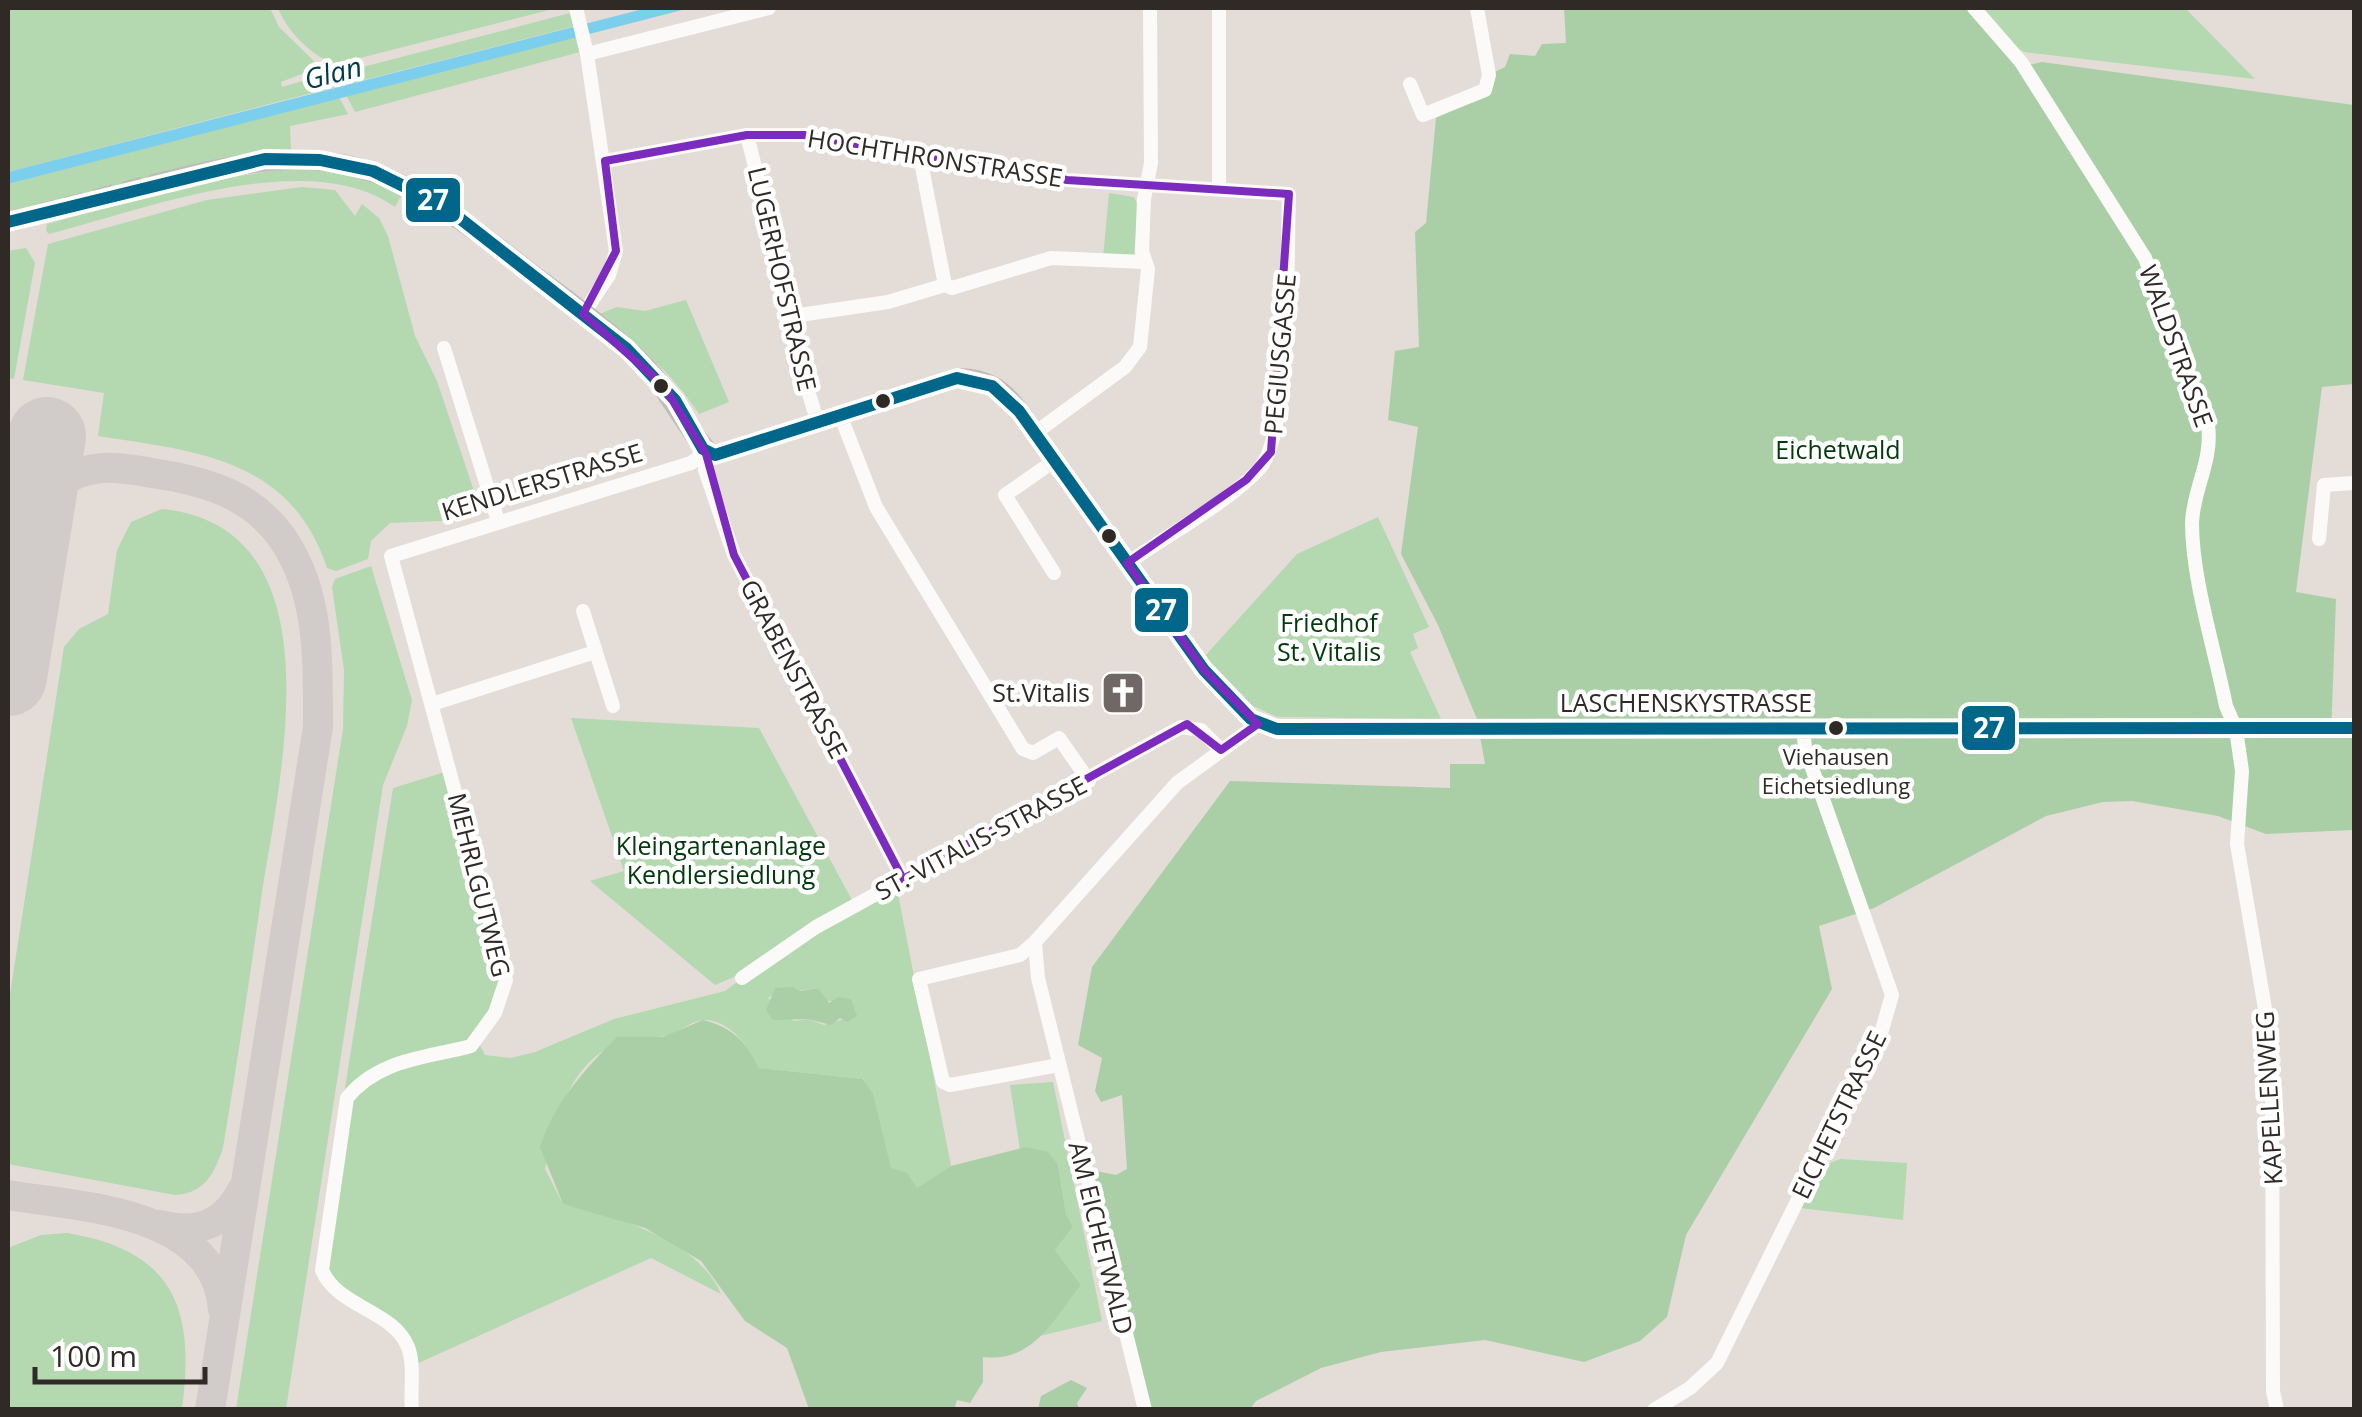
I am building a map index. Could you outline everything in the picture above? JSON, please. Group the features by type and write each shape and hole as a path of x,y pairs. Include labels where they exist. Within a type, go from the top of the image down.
{"street":[{"path":"586,51 769,8"},
{"path":"1034,433 1101,386 1138,353 1148,268 1143,216 1148,185 1150,8"},
{"path":"1219,187 1220,8"},
{"path":"1410,84 1423,115 1485,90 1490,76 1477,8"},
{"name":"WALDSTRASSE","path":"1974,8 2021,62 2144,258 2185,358 2210,440 2193,509 2192,538 2226,706 2236,730"},
{"path":"576,9 605,161 616,251 609,275 583,314"},
{"name":"HOCHTHRONSTRASSE","path":"605,161 747,135 804,135 1062,179 1289,194"},
{"name":"LUGERHOFSTRASSE","path":"747,135 772,235 786,318 818,424"},
{"path":"920,152 945,284"},
{"path":"154,184 265,160 320,160 373,171 444,206 583,314 663,384 706,452"},
{"name":"PEGIUSGASSE","path":"1128,563 1246,480 1271,452 1288,284 1289,194"},
{"path":"786,318 888,302 945,284 952,288 1051,258 1145,262"},
{"path":"444,348 498,522"},
{"name":"KENDLERSTRASSE","path":"391,556 691,463 706,452 720,455 957,378 972,378 1001,390 1204,670 1258,724"},
{"path":"842,417 885,523 1023,749 1033,753 1059,738 1088,781"},
{"name":"GRABENSTRASSE","path":"706,452 705,470 734,555 904,879"},
{"path":"1054,461 1004,495 1054,573"},
{"path":"2319,539 2324,484 2354,483"},
{"name":"MEHRLGUTWEG","path":"391,556 504,970 506,990 472,1046 398,1062 361,1083 347,1098 322,1264 328,1282 394,1329 407,1345 412,1410"},
{"path":"583,610 613,706"},
{"path":"432,704 595,652"},
{"path":"1059,1065 950,1085 942,1082 919,979 1024,954 1177,782 1258,724"},
{"name":"LASCHENSKYSTRASSE","path":"1258,724 1297,730 2354,728"},
{"name":"ST.-VITALIS-STRASSE","path":"742,978 781,948 1184,726 1201,730 1220,750"},
{"name":"EICHETSTRASSE","path":"1663,1407 1716,1364 1882,1030 1892,995 1889,974 1804,748 1803,727"},
{"name":"KAPELLENWEG","path":"2236,730 2242,771 2237,844 2272,1050 2273,1391 2278,1410"},
{"name":"AM EICHETWALD","path":"1035,942 1059,1065 1145,1410"}],"highlighted area":[{"path":"747,135 804,135 1067,180 1289,194 1271,452 1246,480 1127,563 1204,670 1258,724 1221,750 1187,724 903,879 734,555 706,454 663,385 583,314 616,251 605,161"}],"green space":[{"path":"8,8 270,8 279,27 320,67 281,82 282,87 327,74 335,87 8,172"},
{"path":"278,8 557,8 336,64 301,42"},
{"name":"Eichetwald","path":"1564,8 1962,8 1974,13 2019,67 2042,62 2354,105 2354,384 2322,387 2296,592 2336,599 2331,736 2354,736 2354,830 2266,834 2218,816 2132,801 2103,802 2046,816 1874,908 1819,926 1832,989 1686,1235 1667,1317 1640,1341 1584,1362 1485,1340 1381,1352 1321,1368 1256,1401 1250,1409 1149,1409 1091,1170 1116,1175 1127,1169 1122,1095 1101,1102 1095,1091 1102,1058 1078,1045 1092,967 1230,781 1450,788 1450,764 1485,764 1477,719 1438,625 1401,554 1418,427 1388,420 1395,351 1419,347 1415,232 1426,223 1436,118 1491,91 1491,74 1505,67 1510,54 1535,56 1542,44 1566,43"},
{"path":"1980,8 2185,8 2255,79 2024,52 2009,44"},
{"path":"570,13 575,26 341,86 336,74"},
{"path":"578,36 580,52 355,112 346,95"},
{"path":"339,97 348,114 290,126 291,151 198,165 8,215 8,184"},
{"path":"293,168 348,174 403,192 395,207 359,189 318,182 272,182 225,188 49,234 46,231 47,224 199,182"},
{"path":"302,187 335,190 355,216 362,204 379,218 388,236 415,336 437,381 475,494 465,513 441,521 390,523 371,541 368,559 336,571 327,568 311,531 290,503 264,482 204,455 98,436 104,393 23,380 48,244 207,200"},
{"path":"1109,193 1134,197 1138,206 1134,256 1103,258"},
{"path":"26,248 35,263 14,379 8,378 8,251"},
{"path":"686,300 729,402 699,414 653,360 597,315 617,307 645,311"},
{"path":"162,509 219,526 256,561 277,609 286,666 278,790 223,1148 201,1186 175,1195 8,1164 8,1007 64,647 79,629 108,614 117,550 131,522"},
{"name":"Friedhof St. Vitalis","path":"1378,517 1429,627 1413,634 1418,648 1410,652 1441,719 1277,717 1253,706 1205,656 1297,554"},
{"path":"371,566 412,700 407,726 383,785 286,1409 236,1409 343,729 344,670 332,587 335,579"},
{"name":"Kleingartenanlage Kendlersiedlung","path":"571,718 759,728 853,902 743,973 715,985 590,881 624,871"},
{"path":"445,772 469,882 502,979 500,991 475,1036 485,1055 511,1058 535,1052 614,1019 725,991 779,951 897,889 951,1166 917,1189 891,1169 864,1079 759,1068 744,1044 722,1024 703,1020 666,1036 619,1043 593,1059 569,1090 545,1169 563,1204 630,1224 675,1245 710,1275 721,1294 651,1258 414,1365 413,1351 343,1292 324,1269 344,1094 393,788","holes":["818,988 824,1001 834,1001 844,1019 824,1025 808,1019 794,1021 768,998"]},
{"path":"793,987 800,991 818,988 829,1003 838,997 851,999 857,1016 847,1022 840,1018 831,1025 808,1019 773,1020 766,1010 775,988"},
{"path":"703,1020 737,1037 759,1068 863,1079 873,1094 891,1168 907,1173 917,1188 951,1166 1026,1147 1048,1152 1058,1165 1066,1214 1073,1227 1055,1250 1081,1285 1051,1325 1029,1346 1000,1357 983,1357 983,1382 970,1403 957,1400 954,1410 809,1409 787,1348 745,1321 701,1261 645,1228 563,1204 540,1147 572,1088 617,1037 663,1037"},
{"path":"1053,1082 1102,1321 1040,1336 1081,1285 1055,1250 1073,1227 1066,1214 1058,1165 1026,1147 1020,1150 1010,1085"},
{"path":"1840,1159 1907,1163 1903,1220 1800,1208 1822,1166"},
{"path":"67,1233 132,1254 154,1270 170,1290 185,1342 182,1409 8,1409 8,1248 41,1235"},
{"path":"1071,1380 1087,1388 1077,1403 1079,1409 1038,1409 1041,1396"}],"water":[{"path":"647,8 690,8 8,184 8,172"}],"taxiway":[{"path":"33,516 59,484 100,468 175,477 217,488 269,522 295,560 309,599 316,642 318,727 210,1410"},
{"path":"160,1225 186,1229 208,1224 227,1211 242,1190"},
{"path":"8,1195 106,1210 140,1219 170,1233 196,1251 214,1276 223,1309"}],"runway":[{"path":"8,677 47,436"}],"tunnel":[{"path":"8,222 154,184"}],"transit line":[{"name":"27","path":"8,222 265,159 320,160 373,171 444,206 627,349 675,400 703,449 715,455 957,378 992,386 1019,411 1204,670 1251,719 1277,729 2354,728"}],"place":[{"name":"St.Vitalis","path":"1123,693"},
{"name":"Viehausen Eichetsiedlung","path":"1836,728"}],"water label":[{"name":"Glan","path":"333,73"}]}
